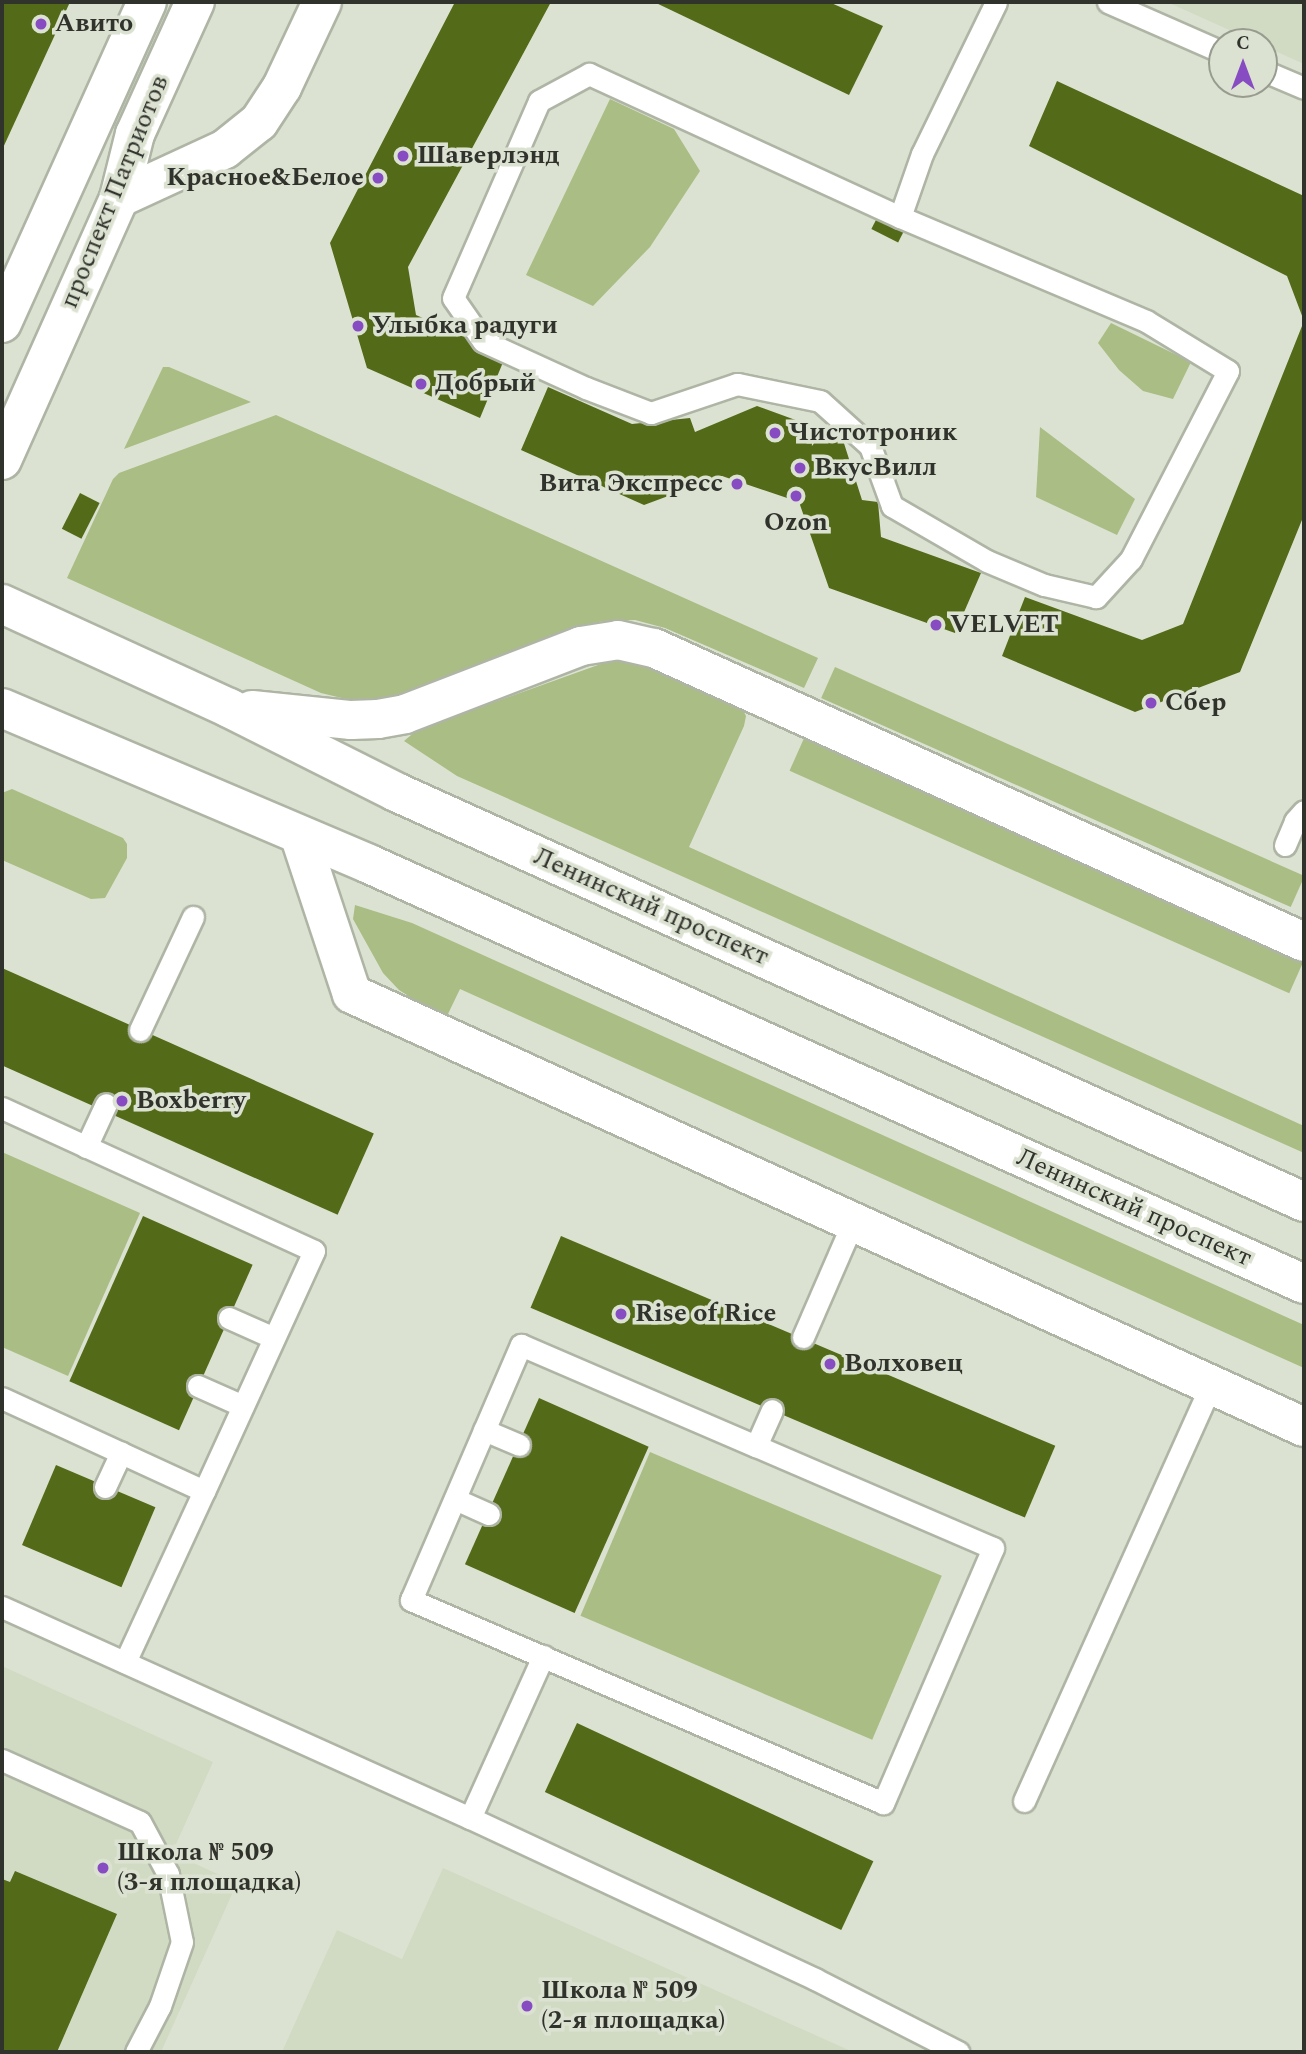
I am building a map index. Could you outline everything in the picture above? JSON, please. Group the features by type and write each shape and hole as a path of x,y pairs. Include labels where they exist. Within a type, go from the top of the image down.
{"street":[{"name":"проспект Патриотов","path":"2,323 147,2"},
{"name":"проспект Патриотов","path":"2,460 118,198 135,134 195,2"},
{"path":"118,198 225,149 259,122 282,87 322,2"},
{"name":"Ленинский проспект","path":"2,604 229,708 396,792 1304,1202"},
{"path":"229,708 351,720 378,719 405,713 581,646 618,640 654,648 1304,942"},
{"name":"Ленинский проспект","path":"2,708 300,837 369,864 1304,1284"},
{"path":"300,837 352,994 1304,1427"}],"lane":[{"path":"900,217 922,154 996,2"},
{"path":"1108,2 1208,46"},
{"path":"589,74 900,217 1146,321 1228,371 1131,559 1096,597 1044,585 988,561 892,506 870,446 820,401 737,384 651,413 586,388 483,341 453,298 539,101 589,74"},
{"path":"1278,77 1304,88"},
{"path":"1285,845 1295,821 1304,811"},
{"path":"140,1030 193,917"},
{"path":"86,1147 106,1104"},
{"path":"2,1108 314,1251 125,1662"},
{"path":"803,1337 853,1222"},
{"path":"229,1318 274,1338"},
{"path":"521,1345 756,1446 993,1548 883,1803 411,1600 521,1345"},
{"path":"1024,1801 1211,1384"},
{"path":"198,1386 243,1406"},
{"path":"2,1398 204,1491"},
{"path":"756,1446 772,1409"},
{"path":"484,1430 519,1445"},
{"path":"105,1487 121,1453"},
{"path":"455,1499 489,1514"},
{"path":"2,1607 470,1818 815,1979 958,2052"},
{"path":"470,1818 543,1656"},
{"path":"2,1760 140,1822 168,1874 182,1941 160,2006 136,2052"}],"shaded area":[{"path":"1167,2 1304,2 1304,64 1278,52 1278,28 1225,28"},
{"name":"Школа № 509 (3-я площадка)","path":"2,1666 213,1762 172,1853 237,1883 161,2052 2,2052"},
{"name":"Школа № 509 (2-я площадка)","path":"443,1868 853,2052 282,2052 337,1930 402,1959"}],"green space":[{"path":"610,99 674,129 700,171 650,247 593,306 526,275"},
{"path":"1111,323 1191,362 1173,399 1143,391 1119,370 1098,343"},
{"path":"163,367 169,367 251,402 124,449"},
{"path":"276,415 818,658 804,688 665,628 635,620 603,621 574,628 408,691 378,700 350,700 321,693 67,578 113,479 119,473"},
{"path":"1040,427 1135,499 1117,535 1036,497"},
{"path":"612,660 654,667 742,708 746,716 744,726 689,847 1304,1126 1304,1153 457,776 404,741 417,730"},
{"path":"835,667 1304,876 1291,907 821,698"},
{"path":"805,736 1304,958 1289,993 790,771"},
{"path":"12,789 123,838 127,844 127,858 105,898 91,899 2,860 2,793"},
{"path":"355,905 412,923 1304,1325 1304,1368 460,989 447,1016 421,1004 399,990 383,973 353,919"},
{"path":"2,1152 140,1213 68,1376 2,1347"},
{"path":"650,1452 942,1576 872,1740 580,1616"}],"building":[{"path":"2,2 70,2 2,150"},
{"path":"455,2 551,2 408,267 416,315 506,355 480,418 367,368 330,243"},
{"path":"654,2 829,2 883,26 849,95"},
{"path":"1057,81 1304,196 1304,321 1287,276 1029,146"},
{"path":"880,212 907,226 898,243 871,229"},
{"path":"1304,321 1304,515 1240,672 1135,712 1002,656 1025,597 1142,640 1183,624"},
{"path":"548,387 632,424 690,418 695,432 757,406 842,437 862,500 878,502 881,537 981,573 955,633 829,588 799,502 722,476 644,505 521,450"},
{"path":"80,493 100,503 81,539 62,529"},
{"path":"2,968 374,1134 338,1215 2,1065"},
{"path":"143,1216 253,1265 179,1430 69,1381"},
{"path":"561,1236 1055,1446 1025,1518 531,1308"},
{"path":"539,1398 649,1447 575,1613 465,1564"},
{"path":"56,1465 155,1507 121,1587 22,1545"},
{"path":"577,1723 873,1861 841,1930 545,1792"},
{"path":"15,1871 117,1914 57,2052 2,2052 2,1879 10,1882"}],"place":[{"name":"Авито","path":"41,24"},
{"name":"Шаверлэнд","path":"403,156"},
{"name":"Красное&Белое","path":"378,178"},
{"name":"Улыбка радуги","path":"358,326"},
{"name":"Добрый","path":"421,384"},
{"name":"Чистотроник","path":"775,433"},
{"name":"ВкусВилл","path":"800,468"},
{"name":"Вита Экспресс","path":"737,484"},
{"name":"Ozon","path":"796,496"},
{"name":"VELVET","path":"936,625"},
{"name":"Сбер","path":"1151,703"},
{"name":"Boxberry","path":"122,1101"},
{"name":"Rise of Rice","path":"621,1314"},
{"name":"Волховец","path":"830,1364"},
{"name":"Школа № 509 (3-я площадка)","path":"103,1868"},
{"name":"Школа № 509 (2-я площадка)","path":"527,2006"}]}
